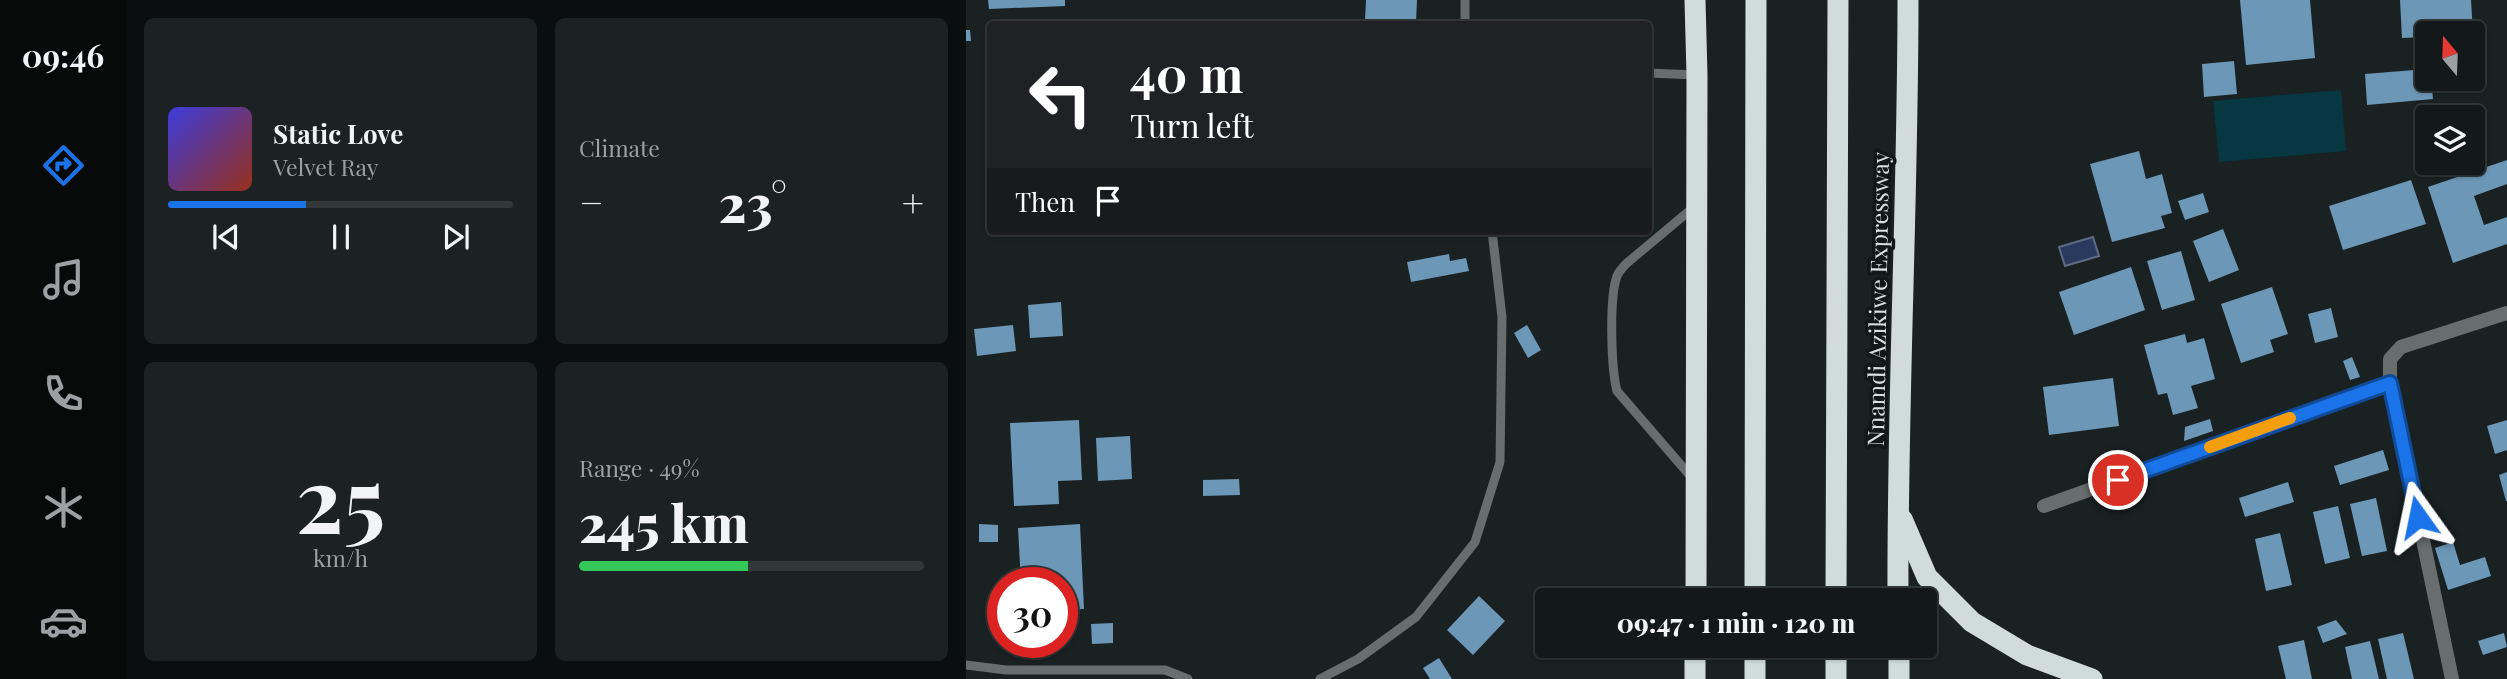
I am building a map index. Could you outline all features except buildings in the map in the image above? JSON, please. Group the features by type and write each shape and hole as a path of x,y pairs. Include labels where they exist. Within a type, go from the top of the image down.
{"highway":[{"path":"1695,0 1696,588"},
{"path":"1755,588 1756,0"},
{"name":"Nnamdi Azikiwe Expressway","path":"1836,588 1838,0"},
{"name":"Nnamdi Azikiwe Expressway","path":"1898,588 1908,0"},
{"path":"1898,509 1927,577 1972,622 2027,655 2092,679"},
{"path":"1695,658 1695,679"},
{"path":"1755,658 1755,679"},
{"path":"1836,658 1836,679"},
{"path":"1899,658 1899,679"}],"street":[{"path":"2452,679 2390,383 2390,359 2401,347 2507,313"},
{"path":"2044,506 2390,383"}],"lane":[{"path":"1465,0 1465,21"},
{"path":"1652,73 1697,75"},
{"path":"1696,483 1617,391 1613,376 1613,352 1614,291 1618,274 1627,263 1697,205"},
{"path":"1320,679 1358,659 1416,617 1475,542 1500,462 1502,317 1492,235"},
{"path":"966,665 1006,670 1165,670 1188,679"}],"shaded area":[{"path":"2341,90 2346,151 2219,162 2213,101"},
{"path":"2093,237 2099,256 2065,266 2059,247"}],"slow traffic":[{"path":"2210,447 2290,418"}],"route":[{"path":"2118,480 2390,383 2418,517"}]}
